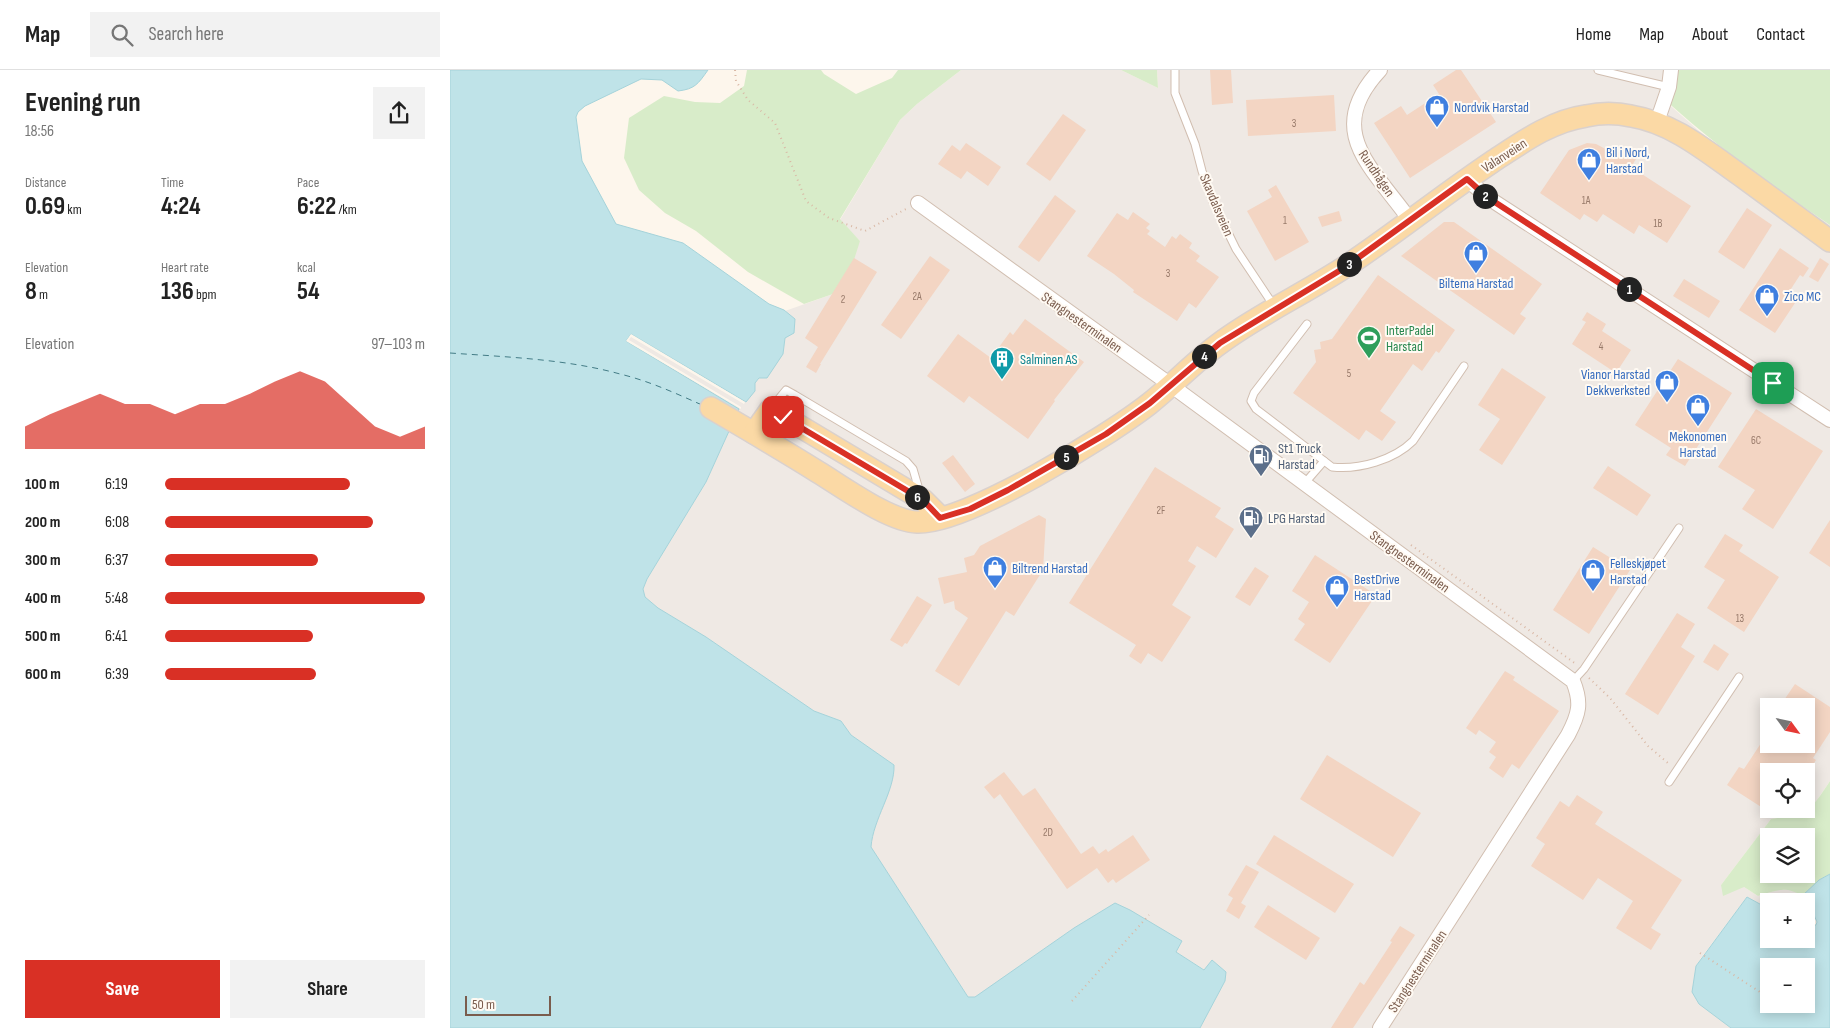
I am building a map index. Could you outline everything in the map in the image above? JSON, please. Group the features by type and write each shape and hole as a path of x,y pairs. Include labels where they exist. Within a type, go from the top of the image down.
{"main road":[{"name":"Valanveien","path":"711,408 858,496 899,518 915,522 930,521 970,509 1081,449 1127,420 1220,343 1344,268 1467,179 1520,144 1563,122 1585,116 1609,114 1657,122 1686,137 1830,241"},
{"path":"747,429 771,409 923,500 940,518"}],"street":[{"name":"Rundhågen","path":"1380,70 1370,82 1355,108 1354,134 1360,150 1410,220"},
{"path":"1657,122 1669,87 1670,70"},
{"path":"1467,179 1487,197 1830,420"},
{"name":"Stangnesterminalen","path":"918,203 1170,385 1573,681 1579,696 1579,707 1575,721 1568,734 1380,1028"}],"lane":[{"name":"Skavdalsveien","path":"1175,70 1175,93 1223,225 1236,249 1276,308"},
{"path":"1598,70 1669,87"},
{"path":"1307,324 1254,393 1251,401 1256,409 1332,467 1347,468 1382,460 1404,451 1413,441 1464,366"},
{"path":"1304,484 1324,461"},
{"path":"1573,681 1589,661 1679,528"},
{"path":"1669,782 1739,676"}],"path":[{"path":"735,70 736,81 748,100 775,123 806,201 829,218 865,231 918,203"},
{"path":"1072,1001 1149,915"},
{"path":"1700,954 1760,992"}],"shaded area":[{"path":"961,70 1121,70 1158,88 1157,70 1675,70 1664,100 1698,130 1742,164 1830,225 1830,781 1815,803 1815,763 1760,763 1760,818 1777,818 1771,819 1764,828 1760,828 1760,834 1721,885 1744,887 1760,895 1760,904 1747,897 1696,966 1699,1004 1731,1028 1200,1028 1225,981 1226,972 1212,960 1205,970 1176,952 1182,942 975,997 968,997 871,847 872,834 894,772 894,765 851,735 841,721 814,711 706,637 658,608 645,597 643,589 647,579 706,482 739,409 625,341 631,334 746,402 755,383 783,354 785,338 794,320 785,311 833,294 860,241 840,220 900,120 917,104"},
{"path":"1792,889 1797,893 1768,893 1777,890"}],"green space":[{"path":"747,70 821,70 824,74 856,94 892,78 898,70 961,70 917,104 900,120 840,219 860,241 852,266 833,294 804,304 748,272 696,231 665,213 639,190 624,158 629,118 664,96 695,102 720,103 744,86"},
{"path":"1121,70 1157,70 1158,88"},
{"path":"1675,70 1830,70 1830,225 1745,165 1664,99"},
{"path":"1830,781 1830,874 1819,880 1805,893 1785,890 1760,893 1758,896 1744,887 1723,896 1721,885 1760,834 1760,883 1815,883 1815,828 1764,828 1771,819 1815,818 1815,802"}],"water":[{"path":"450,70 708,70 696,85 678,91 662,80 641,79 585,106 578,112 576,117 582,161 616,224 683,243 769,304 784,310 795,319 794,333 785,338 783,354 767,378 759,378 755,383 755,391 746,402 631,334 626,341 739,409 706,482 647,579 643,589 645,597 658,608 706,637 814,711 841,721 851,735 894,765 891,785 876,826 871,847 968,997 975,997 1074,928 1115,903 1182,941 1176,952 1204,970 1212,960 1226,972 1225,981 1200,1028 450,1028"},
{"path":"1830,874 1830,1028 1731,1028 1699,1004 1692,992 1696,966 1747,897 1760,904 1760,948 1815,948 1815,925 1817,922 1815,917 1815,893 1805,893 1819,880"}],"pier":[{"path":"631,334 745,402 744,404 631,337 629,340 741,407 741,409 626,341"}],"building":[{"path":"1210,70 1231,70 1233,103 1212,105"},
{"path":"1456,70 1461,70 1496,122 1410,178 1374,123 1401,106 1407,115 1439,94 1433,85"},
{"path":"1334,95 1336,131 1248,136 1246,100"},
{"path":"1063,114 1086,130 1050,181 1026,164"},
{"path":"966,143 1001,167 988,186 967,171 961,179 938,164 952,145 960,151"},
{"path":"1587,143 1596,144 1617,155 1621,149 1636,159 1631,167 1691,206 1667,243 1639,225 1634,234 1603,214 1597,222 1584,214 1580,220 1540,193 1569,150"},
{"path":"1276,185 1309,242 1275,261 1247,211 1272,197 1268,190"},
{"path":"1055,195 1076,211 1039,262 1018,247"},
{"path":"1747,208 1772,225 1744,269 1718,252"},
{"path":"1339,211 1342,221 1322,227 1318,217"},
{"path":"1133,212 1150,224 1146,228 1150,231 1147,234 1165,247 1172,236 1176,239 1180,234 1192,243 1189,248 1200,256 1196,261 1219,277 1196,308 1189,303 1177,321 1133,292 1134,290 1114,274 1087,256 1117,213 1128,220"},
{"path":"1444,222 1454,222 1542,284 1520,314 1526,318 1514,335 1401,256"},
{"path":"1780,248 1809,268 1803,277 1800,275 1789,292 1799,297 1775,333 1739,310"},
{"path":"930,256 950,270 901,339 881,325"},
{"path":"854,258 877,272 816,373 806,367 818,347 805,338"},
{"path":"1820,258 1829,264 1818,282 1809,277"},
{"path":"1378,275 1455,330 1439,353 1436,351 1422,371 1413,364 1380,411 1396,422 1382,441 1366,430 1359,440 1293,393 1316,362 1314,350 1321,349 1320,342 1332,339"},
{"path":"1684,279 1720,301 1709,318 1673,296"},
{"path":"1587,312 1606,324 1602,331 1631,350 1616,373 1572,344 1586,322 1582,320"},
{"name":"Salminen AS","path":"1025,319 1084,362 1054,400 1028,439 969,396 964,403 927,376 958,334 991,358 1010,332 1013,335"},
{"path":"1678,359 1732,393 1685,466 1666,455 1671,448 1635,425"},
{"path":"1502,368 1546,397 1502,465 1479,450 1500,419 1478,405"},
{"path":"1756,409 1823,451 1773,529 1742,509 1755,490 1718,467"},
{"path":"953,455 975,484 965,492 942,463"},
{"path":"1608,466 1651,495 1637,516 1593,488"},
{"path":"1155,467 1221,508 1215,517 1234,529 1216,558 1197,546 1188,561 1196,566 1172,605 1191,617 1162,662 1148,653 1141,664 1129,656 1136,645 1069,603"},
{"path":"1039,515 1046,519 1043,570 1014,616 1006,611 959,686 935,671 968,618 955,609 954,601 944,604 938,578 967,572 964,558 974,555 980,546"},
{"path":"1830,520 1830,567 1809,553"},
{"path":"1725,534 1743,545 1739,551 1779,577 1744,632 1707,608 1725,580 1704,567"},
{"path":"1593,547 1630,570 1589,634 1553,610"},
{"path":"1315,555 1376,595 1330,663 1294,640 1305,624 1298,619 1309,602 1292,591"},
{"path":"1255,567 1269,576 1250,606 1235,597"},
{"path":"917,596 932,605 907,644 905,643 902,647 890,640"},
{"path":"1677,613 1695,624 1681,647 1695,656 1658,715 1625,694"},
{"path":"1714,644 1729,654 1718,671 1703,662"},
{"path":"1505,671 1515,677 1513,680 1559,711 1519,769 1512,764 1503,778 1489,768 1496,757 1489,752 1496,742 1479,730 1476,735 1466,728"},
{"path":"1795,684 1830,707 1830,732 1813,758 1816,760 1814,763 1760,763 1760,806 1727,785 1739,767 1744,769 1760,745 1760,753 1815,753 1815,698 1785,698"},
{"path":"1327,755 1421,813 1393,857 1300,799"},
{"path":"1004,772 1023,796 1035,788 1081,854 1093,846 1099,854 1106,849 1108,852 1133,835 1150,860 1116,883 1113,879 1108,883 1097,868 1067,889 1000,794 994,799 984,787"},
{"path":"1577,795 1603,812 1595,824 1682,880 1651,928 1661,934 1651,950 1616,928 1633,901 1598,878 1583,900 1531,866 1545,844 1536,838 1560,801 1569,807"},
{"path":"1274,835 1354,884 1335,913 1256,864"},
{"path":"1246,865 1259,872 1241,903 1246,906 1239,919 1226,911 1233,898 1228,895"},
{"path":"1268,905 1320,938 1306,960 1254,927"},
{"path":"1400,926 1415,935 1353,1028 1331,1028 1360,982 1364,985 1392,942 1390,941"}],"ferry route":[{"path":"450,353 536,359 599,369 652,384 702,405"}],"place":[{"name":"Nordvik Harstad","path":"1437,128"},
{"name":"Bil i Nord, Harstad","path":"1589,181"},
{"name":"Biltema Harstad","path":"1476,274"},
{"name":"Zico MC","path":"1767,317"},
{"name":"InterPadel Harstad","path":"1369,359"},
{"name":"Salminen AS","path":"1002,380"},
{"name":"Vianor Harstad Dekkverksted","path":"1667,403"},
{"name":"Mekonomen Harstad","path":"1698,427"},
{"name":"St1 Truck Harstad","path":"1261,477"},
{"name":"LPG Harstad","path":"1251,539"},
{"name":"Biltrend Harstad","path":"995,589"},
{"name":"Felleskjøpet Harstad","path":"1593,592"},
{"name":"BestDrive Harstad","path":"1337,608"}],"route":[{"path":"783,417 923,500 940,518 970,509 1008,490 1106,434 1150,403 1220,343 1344,268 1467,179 1487,197 1773,383"}]}
